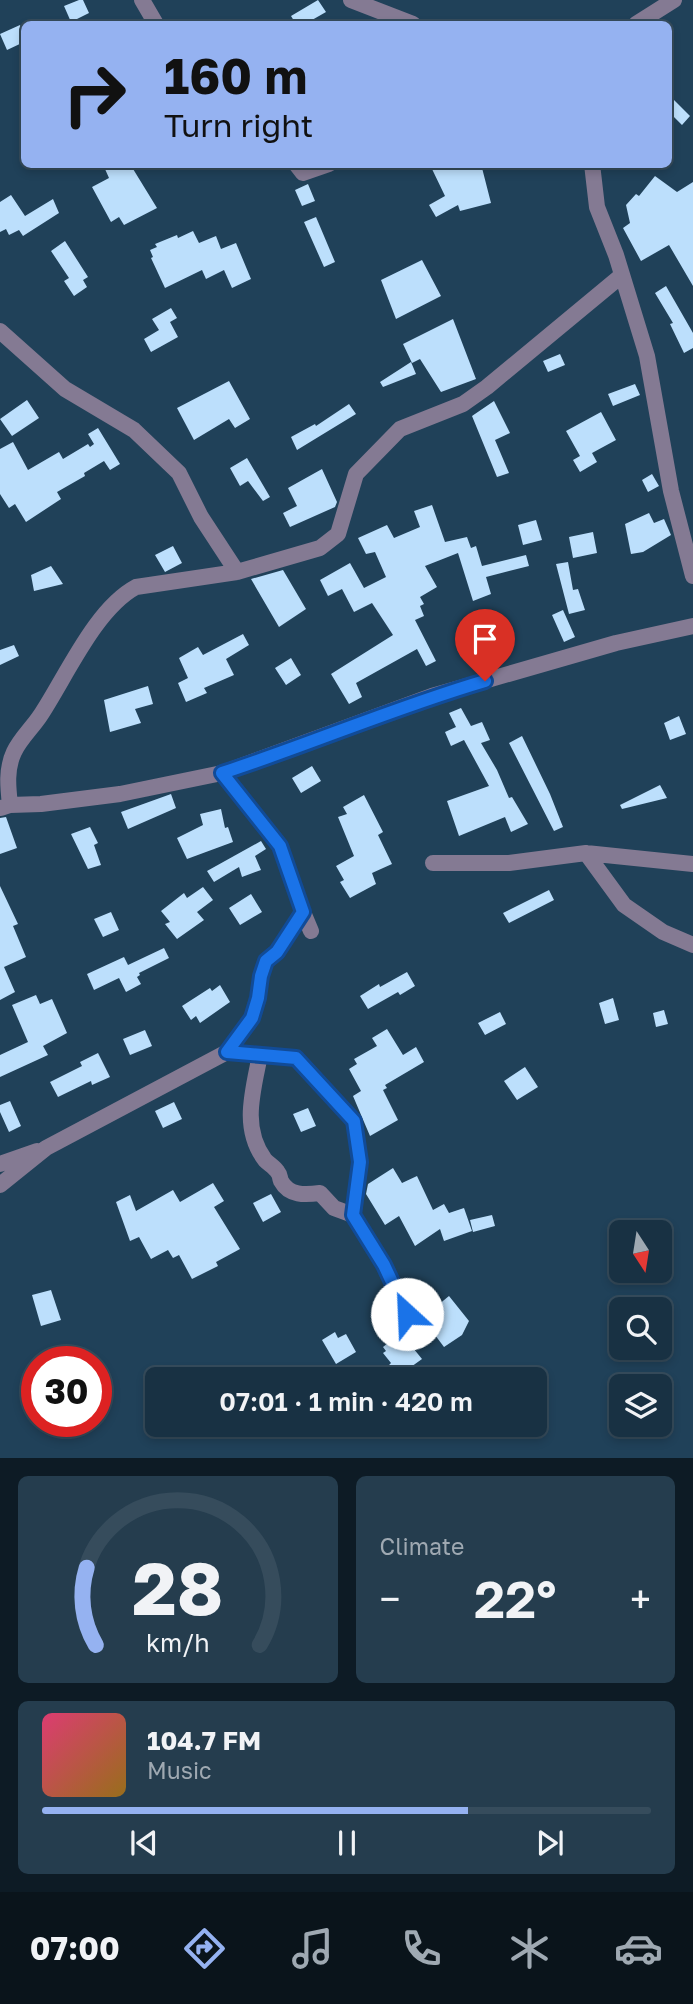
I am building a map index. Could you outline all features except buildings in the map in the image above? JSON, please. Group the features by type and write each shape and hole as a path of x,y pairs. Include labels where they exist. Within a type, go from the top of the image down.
{"street":[{"path":"142,0 154,21"},
{"path":"351,0 405,21"},
{"path":"641,21 674,0"},
{"path":"299,168 303,173 317,168"},
{"path":"592,168 597,207 616,255 647,356 671,491 693,576"},
{"path":"621,276 463,404 400,429 356,474 338,534 320,548 237,572 136,587 123,594 83,645 40,716 14,752 7,780 5,806 120,794 222,773 432,696 616,643 693,626"},
{"path":"0,331 65,389 134,430 179,473 201,517 237,572"},
{"path":"222,773 280,846 311,931"},
{"path":"586,853 624,905 663,932 693,945"},
{"path":"433,863 509,863 586,853 693,864"},
{"path":"0,1164 46,1148 227,1052 252,1018 266,961 277,952 303,912"},
{"path":"227,1052 296,1058 354,1121 360,1162 353,1215"},
{"path":"260,1055 250,1124 266,1161 278,1172 282,1183 291,1192 303,1195 320,1194 334,1208 353,1215 384,1265 407,1314"},
{"path":"0,1185 46,1148"}],"route":[{"path":"407,1314 384,1265 353,1215 360,1162 354,1121 296,1058 227,1052 252,1018 266,961 277,952 303,912 280,846 222,773 432,696 485,681"}]}
